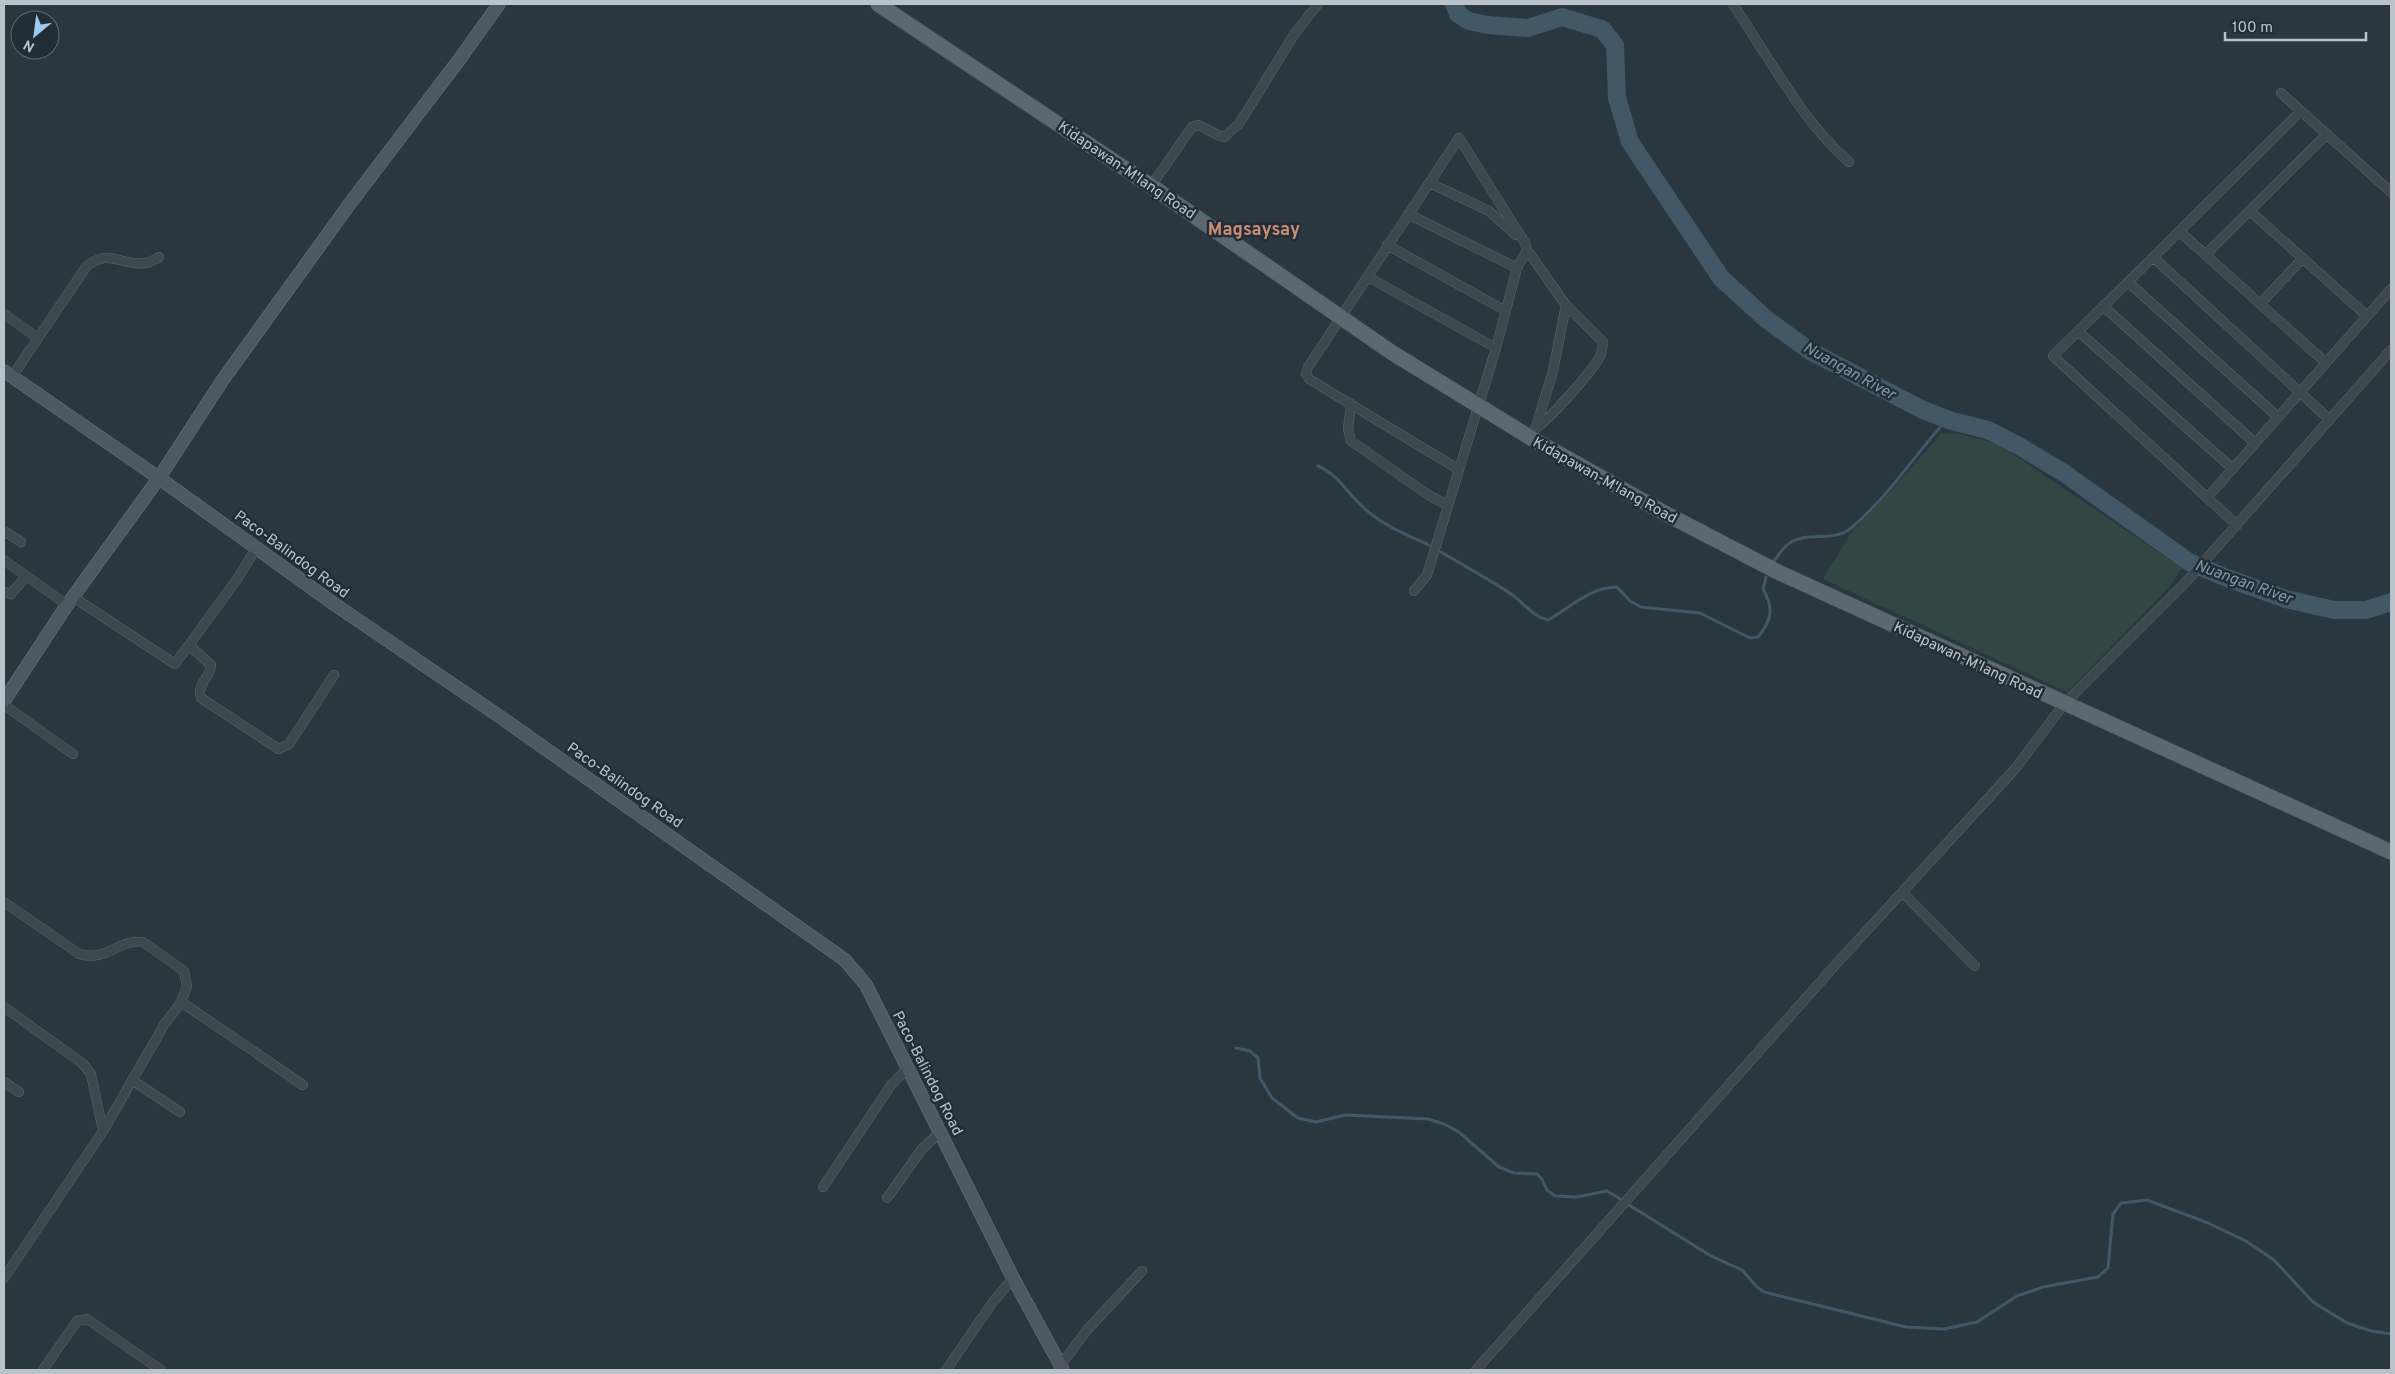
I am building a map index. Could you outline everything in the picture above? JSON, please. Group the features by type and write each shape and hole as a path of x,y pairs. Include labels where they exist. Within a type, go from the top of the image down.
{"main road":[{"name":"Kidapawan-M'lang Road","path":"878,4 1152,186 1342,318 1478,408 1533,433 1668,515 1778,572 2391,852"}],"street":[{"path":"73,754 4,703 70,601 159,478 189,429 227,374 351,202 499,4"},
{"path":"1152,186 1192,127 1203,126 1224,137 1239,124 1295,33 1318,4"},
{"path":"1733,4 1803,110 1833,147 1849,162"},
{"path":"2281,93 2391,192"},
{"path":"2237,525 2053,356 2301,110"},
{"path":"2206,254 2327,134"},
{"path":"1458,469 1309,379 1306,374 1308,367 1342,318 1387,245 1459,138 1526,247 1566,304 1603,342 1602,352 1552,414 1533,433"},
{"path":"1430,182 1489,211 1526,247"},
{"path":"2250,211 2367,316"},
{"path":"1408,214 1517,268"},
{"path":"2179,231 2326,362"},
{"path":"1387,245 1506,311"},
{"path":"1414,591 1427,574 1496,348 1517,268 1526,247"},
{"path":"8,374 38,338 86,267 94,260 112,257 142,265 158,257"},
{"path":"2152,257 2330,420"},
{"path":"2260,304 2303,258"},
{"path":"1368,277 1496,348"},
{"path":"2128,282 2278,417"},
{"path":"2207,498 2391,288"},
{"path":"1533,433 1553,372 1566,304"},
{"path":"2103,306 2255,443"},
{"path":"4,314 38,338"},
{"path":"2078,331 2232,469"},
{"path":"1476,1370 1902,892 2015,769 2064,704 2186,582 2391,350"},
{"name":"Paco-Balindog Road","path":"8,374 845,960 866,985 1013,1278 1062,1368"},
{"path":"1352,404 1348,429 1351,441 1430,496 1448,504"},
{"path":"4,531 21,542"},
{"path":"4,560 26,576 173,664 178,663 256,548"},
{"path":"4,592 11,594 14,592 26,576"},
{"path":"190,646 211,665 210,673 200,688 201,698 279,749 289,744 334,675"},
{"path":"1902,892 1975,966"},
{"path":"4,902 79,954 95,957 136,941 150,946 184,971 187,986 181,1002 164,1025 103,1131 4,1278"},
{"path":"181,1002 303,1085"},
{"path":"4,1007 82,1063 91,1074 103,1131"},
{"path":"823,1187 891,1085 908,1068"},
{"path":"132,1080 180,1112"},
{"path":"4,1082 19,1092"},
{"path":"887,1198 922,1149 940,1132"},
{"path":"1062,1368 1087,1330 1142,1271"},
{"path":"946,1370 993,1302 1013,1278"},
{"path":"43,1370 77,1321 83,1319 88,1319 161,1370"}],"green space":[{"path":"1955,433 1998,444 2182,568 2170,586 2067,692 1823,579 1852,531 1877,506 1941,434"}],"waterway":[{"name":"Nuangan River","path":"1454,4 1458,14 1469,21 1488,25 1528,28 1562,17 1602,29 1615,45 1617,98 1630,142 1721,278 1766,319 1810,351 1923,410 1952,421 1988,430 2019,446 2064,473 2189,562 2286,599 2334,610 2366,610 2391,602"},
{"path":"1774,561 1784,548 1793,541 1801,538 1835,535 1851,528 1887,492 1942,425 1952,421"},
{"path":"1318,466 1332,474 1358,503 1379,520 1429,545"},
{"path":"1441,552 1503,588 1533,613 1548,620 1589,594 1598,590 1617,587 1630,601 1641,607 1700,613 1750,638 1758,637 1769,619 1769,602 1763,589 1766,577"},
{"path":"1236,1048 1250,1051 1258,1058 1260,1078 1272,1098 1298,1118 1316,1122 1345,1115 1428,1119 1444,1124 1459,1132 1499,1167 1514,1173 1537,1174 1542,1179 1547,1190 1555,1196 1577,1197 1607,1191 1622,1200"},
{"path":"1629,1205 1711,1256 1742,1270 1764,1292 1906,1327 1944,1329 1977,1322 2017,1296 2043,1287 2098,1277 2108,1268 2113,1214 2121,1203 2147,1200 2208,1223 2246,1241 2274,1260 2313,1302 2347,1323 2371,1331 2391,1334"}],"district":[{"name":"Magsaysay","path":"1254,229"}]}
